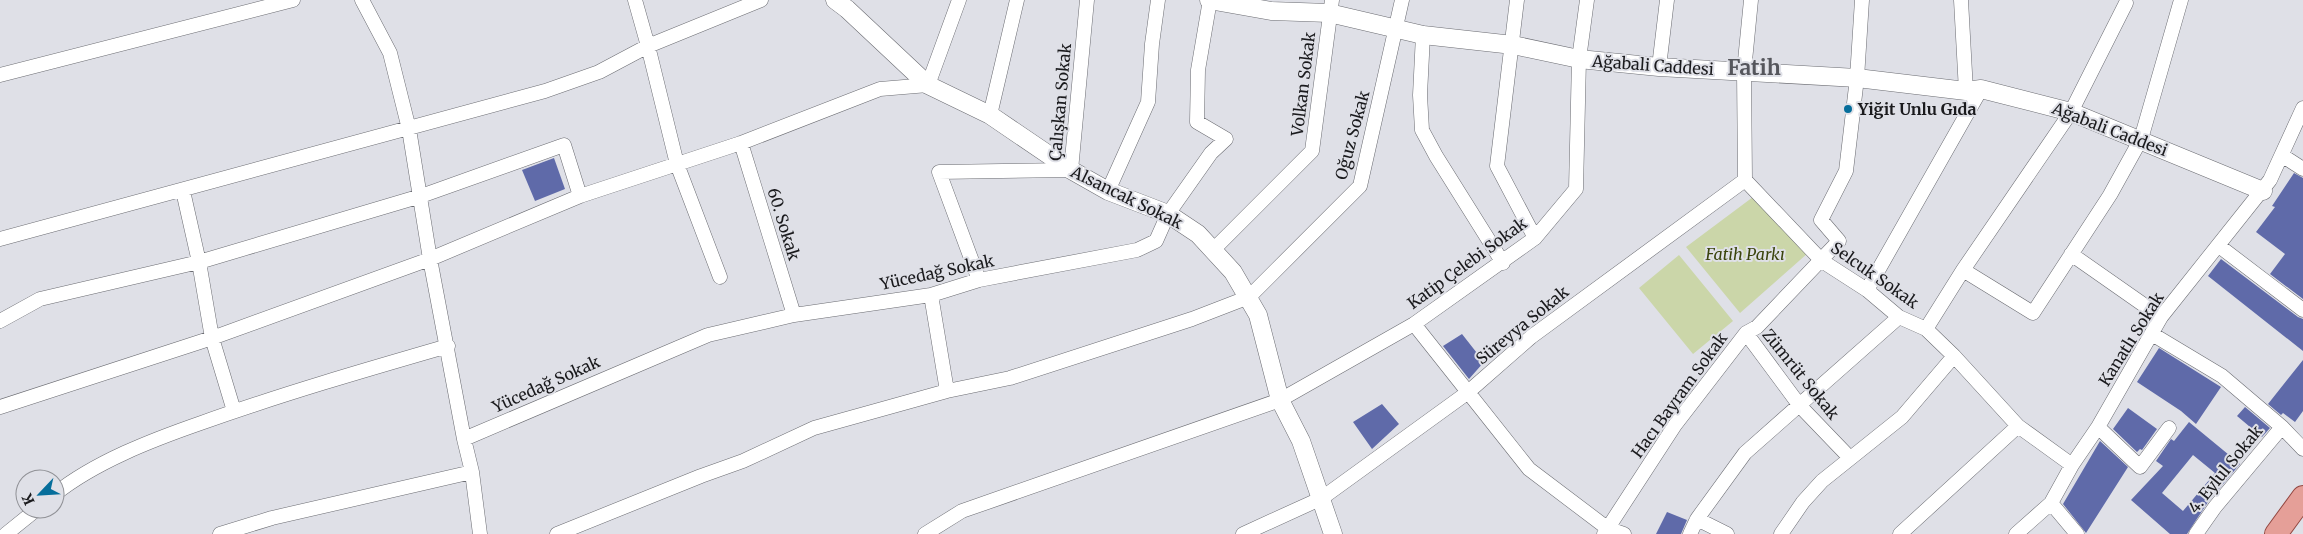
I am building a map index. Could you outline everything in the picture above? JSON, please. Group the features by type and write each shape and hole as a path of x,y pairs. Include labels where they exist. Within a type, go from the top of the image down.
{"main road":[{"path":"2276,534 2303,497"}],"street":[{"path":"0,75 293,0"},
{"path":"362,0 390,53 409,129 430,259 472,472 480,534"},
{"path":"635,0 677,164 720,277"},
{"path":"0,239 545,91 599,72 648,46 761,0"},
{"path":"0,407 212,338 430,259 580,196 741,142 880,88 928,84 960,0"},
{"path":"990,115 1017,0"},
{"name":"Çalışkan Sokak","path":"979,280 939,172 1071,170 1087,0"},
{"path":"1108,191 1148,102 1152,44 1158,0"},
{"name":"Ağabali Caddesi","path":"1210,0 1272,6 1330,6 1423,35 1513,45 1579,59 1659,67 1857,78 1974,90 2071,112 2141,139 2263,191"},
{"name":"Yücedağ Sokak","path":"464,439 708,334 794,315 931,295 979,280 1137,250 1156,241 1168,214 1211,153 1226,139 1196,122 1198,70 1210,0"},
{"name":"Oğuz Sokak","path":"1249,297 1360,186 1402,0"},
{"path":"1517,0 1513,45 1506,78 1497,166 1535,238"},
{"name":"Katip Çelebi Sokak","path":"925,534 962,511 1280,400 1414,324 1503,263 1535,238 1576,189 1579,59 1587,0"},
{"path":"1659,67 1667,0"},
{"path":"1745,180 1744,71 1751,0"},
{"path":"1857,78 1862,0"},
{"path":"1867,290 1974,90 1961,0"},
{"path":"1963,270 2033,313 2110,194 2141,139 2181,0"},
{"name":"Alsancak Sokak","path":"846,3 928,84 990,115 1071,170 1108,191 1168,214 1198,234 1213,250 1233,272 1258,315 1280,400 1301,441 1333,534"},
{"path":"1926,329 1963,270 2071,112 2126,3"},
{"name":"Volkan Sokak","path":"1213,250 1312,151 1330,6"},
{"path":"1423,35 1420,95 1422,130 1436,156 1503,263"},
{"name":"Hacı Bayram Sokak","path":"1606,531 1675,425 1746,333 1757,327 1839,241 1821,220 1846,171 1857,78"},
{"name":"Kanatlı Sokak","path":"2016,534 2051,503 2072,465 2098,427 2161,317 2263,191 2283,156 2303,108"},
{"name":"60. Sokak","path":"741,142 794,315"},
{"path":"0,321 40,299 199,262 421,196 564,144 580,196"},
{"path":"2283,156 2303,169"},
{"name":"Selcuk Sokak","path":"1745,180 1822,261 1867,290 1899,317 1926,329 1954,356 2018,426 2072,465"},
{"name":"Süreyya Sokak","path":"1243,534 1322,498 1467,393 1531,337 1745,180"},
{"path":"183,190 199,262 212,338 234,411"},
{"path":"2219,246 2303,310"},
{"path":"2071,254 2161,317"},
{"path":"931,295 947,391"},
{"path":"557,534 743,461 814,428 947,391 1010,378 1192,319 1249,297"},
{"path":"1690,534 1698,518 1745,453 1899,317"},
{"path":"1414,324 1529,469 1606,531 1624,534"},
{"name":"Zümrüt Sokak","path":"1746,333 1800,406 1850,458"},
{"path":"2152,334 2222,376 2282,427"},
{"path":"65,486 72,481 154,440 234,411 448,346"},
{"path":"1785,533 1822,482 1902,417 1954,356"},
{"path":"1900,534 2018,426"},
{"path":"2098,427 2140,467 2169,428"},
{"name":"4. Eylul Sokak","path":"2196,534 2215,507 2282,427 2303,448"},
{"path":"220,534 272,518 472,472"},
{"path":"2051,503 2077,534"},
{"path":"1698,518 1727,534"},
{"path":"6,534 25,519"}],"green space":[{"name":"Fatih Parkı","path":"1753,197 1808,253 1740,313 1686,247"},
{"path":"1679,255 1733,321 1693,354 1639,288"}],"building":[{"path":"554,158 565,189 535,201 522,170"},
{"path":"2294,173 2303,178 2303,299 2270,274 2285,254 2256,232 2275,207 2272,206"},
{"path":"2221,259 2303,319 2303,351 2208,276"},
{"path":"1462,334 1484,362 1469,379 1443,346"},
{"path":"2159,348 2221,387 2196,424 2181,411 2137,382"},
{"path":"2303,360 2303,411 2295,422 2283,413 2281,415 2268,404"},
{"path":"1382,404 1399,424 1372,449 1353,422"},
{"path":"2245,407 2270,428 2262,437 2237,416"},
{"path":"2128,408 2157,429 2142,450 2140,449 2137,452 2113,429"},
{"path":"2189,422 2240,464 2208,502 2187,534 2170,534 2131,500 2163,466 2156,461 2171,439 2174,441","holes":["2193,455 2215,473 2183,511 2162,493"]},
{"path":"2100,441 2128,467 2086,533 2063,504"},
{"path":"1667,512 1687,520 1681,534 1656,534"}],"place":[{"name":"Yiğit Unlu Gıda","path":"1848,109"}],"district":[{"name":"Fatih","path":"1754,67"}]}
